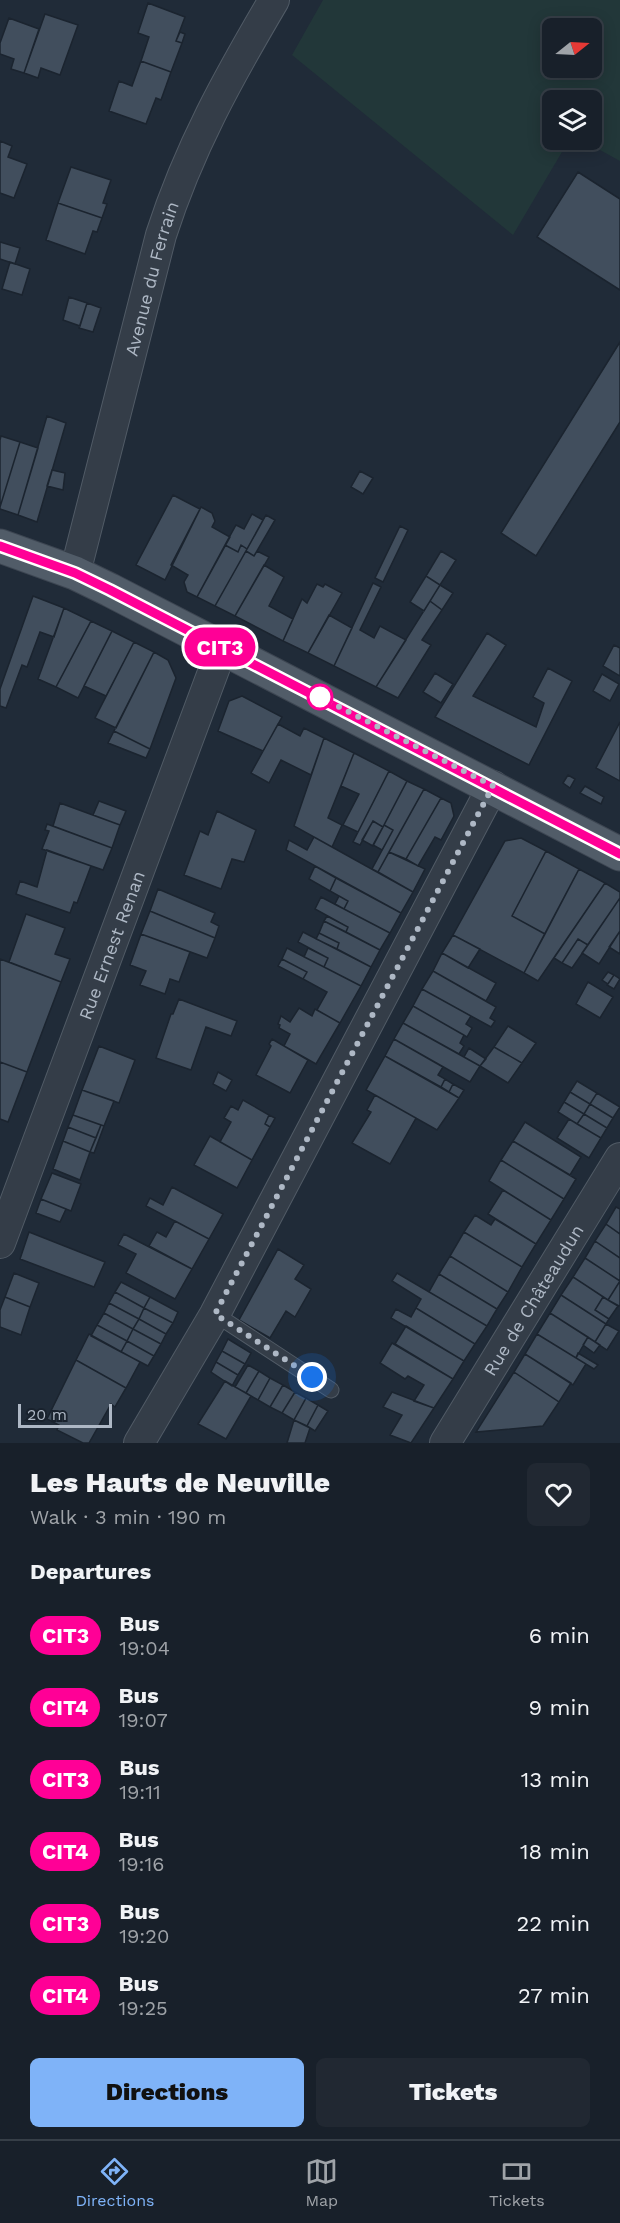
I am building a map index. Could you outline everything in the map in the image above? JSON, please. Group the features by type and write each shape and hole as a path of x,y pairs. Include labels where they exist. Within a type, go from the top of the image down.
{"main road":[{"path":"0,546 75,573 493,786 620,854"}],"street":[{"name":"Avenue du Ferrain","path":"75,573 161,235 178,183 219,94 274,0"},
{"name":"Rue Ernest Renan","path":"0,1243 222,648"},
{"path":"140,1443 215,1314 493,786"},
{"name":"Rue de Châteaudun","path":"445,1443 620,1158"}],"lane":[{"path":"215,1314 331,1390"}],"green space":[{"path":"323,0 620,0 620,161 600,150 602,150 602,90 542,90 542,150 563,150 513,235 292,55"}],"building":[{"path":"148,3 185,17 176,41 182,43 171,72 141,61 149,37 138,33"},
{"path":"45,14 78,25 60,75 41,68 38,78 24,73"},
{"path":"9,18 39,29 24,73 11,69 14,59 0,54 0,43"},
{"path":"180,32 185,34 182,43 176,41"},
{"path":"141,61 171,72 161,100 156,98 146,124 109,111 119,81 132,86"},
{"path":"0,141 12,146 8,157 27,164 14,198 0,193"},
{"path":"71,167 111,180 103,203 107,204 102,218 58,203"},
{"path":"578,172 620,199 620,290 537,237"},
{"path":"58,203 102,218 97,232 93,231 85,254 46,240"},
{"path":"0,242 20,248 15,264 0,259"},
{"path":"10,262 30,269 22,295 2,289"},
{"path":"69,297 87,303 80,326 63,320"},
{"path":"87,303 101,308 93,332 79,328"},
{"path":"620,342 620,422 536,556 501,533"},
{"path":"47,416 66,423 37,522 18,515"},
{"path":"1,436 20,442 0,507 0,440"},
{"path":"20,442 38,448 18,515 0,509 0,507"},
{"path":"52,470 65,473 63,490 47,486"},
{"path":"360,471 373,478 363,494 351,487"},
{"path":"173,495 200,509 165,580 136,565"},
{"path":"201,507 212,513 215,521 212,527 230,537 197,597 187,592 184,582 188,575 171,565"},
{"path":"252,514 263,520 247,549 241,545 238,552 225,545 236,525 244,529"},
{"path":"266,515 275,520 254,556 246,551"},
{"path":"400,526 408,530 383,582 375,578"},
{"path":"225,545 238,552 241,545 247,549 215,606 197,597"},
{"path":"246,551 254,556 257,551 269,557 235,616 215,606"},
{"path":"441,551 456,560 440,585 426,576"},
{"path":"264,565 284,577 269,606 293,619 283,641 235,616"},
{"path":"426,576 440,585 424,611 410,602"},
{"path":"373,583 381,587 360,630 374,638 380,626 406,640 376,687 334,666"},
{"path":"317,584 323,587 325,584 342,593 308,653 283,641 302,599 307,603"},
{"path":"440,585 453,593 442,610 430,601"},
{"path":"33,596 64,608 54,637 40,632 27,667 22,665 6,708 0,706 0,689"},
{"path":"430,601 442,610 422,640 431,645 398,698 376,687"},
{"path":"64,608 91,621 56,687 38,679"},
{"path":"329,615 352,628 334,666 308,653"},
{"path":"91,621 112,631 78,698 56,687"},
{"path":"112,631 134,642 106,696 84,686"},
{"path":"487,633 506,645 473,696 536,727 544,703 533,697 548,668 572,681 529,765 435,717"},
{"path":"134,642 154,652 116,728 95,718"},
{"path":"614,645 620,648 620,676 603,666"},
{"path":"154,652 168,660 176,678 150,749 114,731"},
{"path":"435,673 453,684 441,703 423,692"},
{"path":"602,674 619,684 610,701 593,691"},
{"path":"242,696 282,717 263,751 218,731 229,701"},
{"path":"620,722 620,781 596,768"},
{"path":"278,724 300,736 304,728 324,738 311,775 281,760 269,783 251,773"},
{"path":"114,731 150,749 146,758 108,743"},
{"path":"324,738 354,753 328,818 342,825 332,847 294,826"},
{"path":"354,753 389,771 358,832 343,825 359,794 341,786"},
{"path":"389,771 407,781 383,827 373,821 360,845 353,842"},
{"path":"568,775 575,779 570,788 563,783"},
{"path":"407,781 424,789 378,872 372,869 393,830 384,825"},
{"path":"585,786 604,797 601,804 580,793"},
{"path":"424,789 441,798 406,859 389,852"},
{"path":"441,798 451,803 454,816 441,840 435,837 418,866 406,859"},
{"path":"99,801 126,811 120,825 93,815"},
{"path":"60,803 120,825 112,848 53,826"},
{"path":"217,811 256,830 244,862 232,859 221,889 184,875 200,831 208,835"},
{"path":"373,821 383,827 373,846 362,840"},
{"path":"47,824 112,848 103,870 42,849 49,831 45,830"},
{"path":"384,825 393,830 382,850 373,845"},
{"path":"314,837 413,892 401,913 286,850 289,840 307,850"},
{"path":"521,838 546,851 512,916 545,934 524,973 453,935 505,841"},
{"path":"47,850 91,866 77,903 74,902 70,913 16,894 20,881 37,887"},
{"path":"546,851 579,869 545,934 512,916"},
{"path":"389,852 425,869 413,892 378,872"},
{"path":"315,866 336,878 330,891 309,879"},
{"path":"579,869 605,883 538,981 524,973"},
{"path":"336,878 401,913 390,933 344,909 348,901 330,891"},
{"path":"605,883 620,892 620,898 588,945 578,939 562,963 554,958"},
{"path":"158,889 215,913 211,922 219,926 215,938 150,911"},
{"path":"339,896 348,901 344,909 335,904"},
{"path":"321,897 390,933 380,950 346,932 348,927 315,909"},
{"path":"620,898 620,931 599,964 582,953"},
{"path":"150,911 215,938 207,958 141,934"},
{"path":"26,914 65,928 55,954 70,959 61,982 9,962"},
{"path":"327,916 348,927 346,932 324,921"},
{"path":"324,921 380,950 371,967 337,949 339,943 319,933"},
{"path":"620,931 620,954 609,947"},
{"path":"303,932 371,967 361,986 324,967 328,958 298,942"},
{"path":"319,933 339,943 337,949 316,939"},
{"path":"141,934 190,952 179,982 170,979 165,994 140,985 146,971 130,965"},
{"path":"453,935 480,949 468,968 442,953"},
{"path":"578,939 588,945 572,968 562,963"},
{"path":"287,948 361,986 340,1023 317,1010 327,992 303,979 307,972 282,959"},
{"path":"308,948 328,958 324,967 304,957"},
{"path":"442,953 496,983 486,1001 433,971"},
{"path":"0,959 61,982 27,1072 0,1062"},
{"path":"282,959 307,972 303,979 278,966"},
{"path":"433,971 496,1007 490,1018 495,1021 491,1027 422,989"},
{"path":"608,972 614,975 608,984 602,980"},
{"path":"614,975 620,979 614,989 607,985"},
{"path":"588,982 613,997 600,1018 576,1004"},
{"path":"422,989 471,1016 466,1024 472,1028 467,1037 413,1006"},
{"path":"179,999 237,1021 231,1036 206,1027 191,1070 156,1058 171,1014"},
{"path":"413,1006 464,1035 460,1043 464,1046 459,1054 403,1023"},
{"path":"299,1008 312,1016 315,1009 340,1023 316,1064 284,1046 290,1034 279,1028 281,1016 290,1022"},
{"path":"403,1023 480,1066 470,1082 394,1039"},
{"path":"508,1026 536,1043 522,1063 494,1047"},
{"path":"272,1039 308,1060 290,1093 256,1075 271,1046 269,1044"},
{"path":"394,1039 443,1067 438,1075 445,1079 441,1087 385,1056"},
{"path":"99,1046 135,1060 119,1103 82,1090"},
{"path":"494,1047 522,1063 508,1083 480,1066"},
{"path":"469,1048 486,1059 480,1066 464,1057"},
{"path":"385,1056 459,1098 437,1130 366,1090"},
{"path":"0,1062 27,1072 8,1122 0,1119"},
{"path":"218,1072 232,1080 226,1091 213,1084"},
{"path":"445,1079 453,1084 449,1092 441,1087"},
{"path":"577,1081 597,1093 590,1104 570,1092"},
{"path":"453,1084 464,1090 459,1098 449,1092"},
{"path":"82,1090 114,1101 104,1126 73,1115"},
{"path":"570,1092 590,1104 584,1114 564,1102"},
{"path":"597,1093 620,1107 613,1118 590,1104"},
{"path":"375,1095 416,1118 390,1164 352,1143 371,1112 367,1110"},
{"path":"243,1100 269,1115 265,1124 270,1127 252,1160 220,1142 231,1122 224,1118 231,1106 238,1110"},
{"path":"564,1102 584,1114 577,1124 558,1112"},
{"path":"590,1104 613,1118 607,1128 584,1114"},
{"path":"584,1114 607,1128 601,1138 577,1124"},
{"path":"73,1115 101,1125 96,1138 68,1127"},
{"path":"269,1115 275,1118 270,1127 265,1124"},
{"path":"569,1119 601,1138 589,1158 557,1138"},
{"path":"525,1122 581,1157 570,1175 513,1141"},
{"path":"101,1125 104,1126 94,1153 90,1152"},
{"path":"68,1127 96,1138 90,1152 63,1141"},
{"path":"210,1136 252,1160 237,1188 194,1165"},
{"path":"63,1141 90,1152 80,1180 53,1169"},
{"path":"513,1141 576,1179 564,1199 501,1160"},
{"path":"501,1160 564,1199 551,1220 489,1181"},
{"path":"52,1173 81,1184 71,1211 41,1199"},
{"path":"172,1187 223,1214 209,1239 146,1206 150,1198 163,1205"},
{"path":"503,1190 551,1220 536,1244 488,1214"},
{"path":"41,1199 66,1209 60,1222 36,1213"},
{"path":"616,1207 620,1209 620,1234 606,1224"},
{"path":"475,1215 491,1225 495,1219 536,1244 522,1267 464,1232"},
{"path":"175,1221 209,1239 192,1269 149,1246 157,1232 166,1237"},
{"path":"606,1224 620,1234 620,1258 595,1241"},
{"path":"29,1232 105,1262 94,1287 20,1259"},
{"path":"464,1232 522,1267 508,1292 450,1256"},
{"path":"124,1234 192,1269 175,1299 126,1273 136,1254 118,1245"},
{"path":"595,1241 620,1258 620,1281 585,1258"},
{"path":"278,1249 304,1265 295,1279 311,1289 295,1317 286,1311 270,1338 239,1320"},
{"path":"450,1256 508,1292 497,1309 439,1274"},
{"path":"585,1258 620,1281 608,1300 573,1277"},
{"path":"14,1273 39,1283 30,1307 5,1297"},
{"path":"397,1273 487,1326 475,1344 416,1308 421,1299 392,1281"},
{"path":"439,1274 497,1309 487,1326 429,1292"},
{"path":"573,1277 603,1297 595,1310 609,1319 606,1324 561,1295"},
{"path":"620,1281 620,1305 619,1306 608,1300"},
{"path":"121,1282 150,1297 144,1308 115,1292"},
{"path":"115,1292 144,1308 139,1319 109,1303"},
{"path":"561,1295 606,1324 595,1342 550,1313"},
{"path":"5,1297 30,1307 21,1335 0,1327 0,1310"},
{"path":"150,1297 178,1312 173,1323 144,1308"},
{"path":"603,1297 618,1306 609,1319 595,1310"},
{"path":"109,1303 139,1319 133,1329 104,1313"},
{"path":"144,1308 173,1323 166,1334 139,1319"},
{"path":"416,1308 475,1344 464,1361 391,1318 396,1309 411,1317"},
{"path":"104,1313 133,1329 127,1341 97,1325"},
{"path":"550,1313 588,1337 576,1358 537,1334"},
{"path":"139,1319 166,1334 161,1344 133,1329"},
{"path":"606,1324 619,1331 607,1350 595,1342"},
{"path":"97,1325 127,1341 121,1352 91,1336"},
{"path":"406,1326 464,1361 453,1379 395,1344"},
{"path":"133,1329 161,1344 154,1356 127,1341"},
{"path":"89,1334 140,1362 126,1388 76,1360"},
{"path":"537,1334 586,1364 573,1385 525,1354"},
{"path":"588,1337 600,1345 594,1353 583,1345"},
{"path":"228,1339 251,1353 245,1364 222,1351"},
{"path":"127,1341 154,1356 148,1366 121,1352"},
{"path":"392,1343 453,1379 434,1408 414,1401 424,1385 408,1376 405,1379 380,1363"},
{"path":"222,1351 245,1364 238,1375 216,1362"},
{"path":"578,1353 598,1365 594,1369 576,1358"},
{"path":"525,1354 571,1383 559,1402 514,1372"},
{"path":"76,1360 126,1388 115,1407 111,1404 89,1443 83,1443 57,1430 59,1425 47,1419"},
{"path":"216,1362 238,1375 232,1386 211,1372"},
{"path":"248,1365 259,1371 246,1393 235,1387"},
{"path":"259,1371 270,1378 258,1400 246,1393"},
{"path":"514,1372 559,1402 543,1426 476,1432"},
{"path":"270,1378 283,1385 270,1407 258,1400"},
{"path":"225,1381 251,1396 226,1439 198,1424"},
{"path":"283,1385 295,1392 282,1413 270,1407"},
{"path":"295,1392 306,1398 294,1420 282,1413"},
{"path":"392,1392 434,1408 411,1443 390,1435 402,1415 383,1407"},
{"path":"306,1398 318,1405 307,1426 294,1420"},
{"path":"318,1405 328,1411 315,1431 307,1426"},
{"path":"294,1420 310,1428 305,1443 287,1443"}],"bus line":[{"name":"CIT3","path":"0,546 75,573 110,590 620,854"}],"route":[{"path":"312,1377 215,1314 493,786 320,697"}]}
